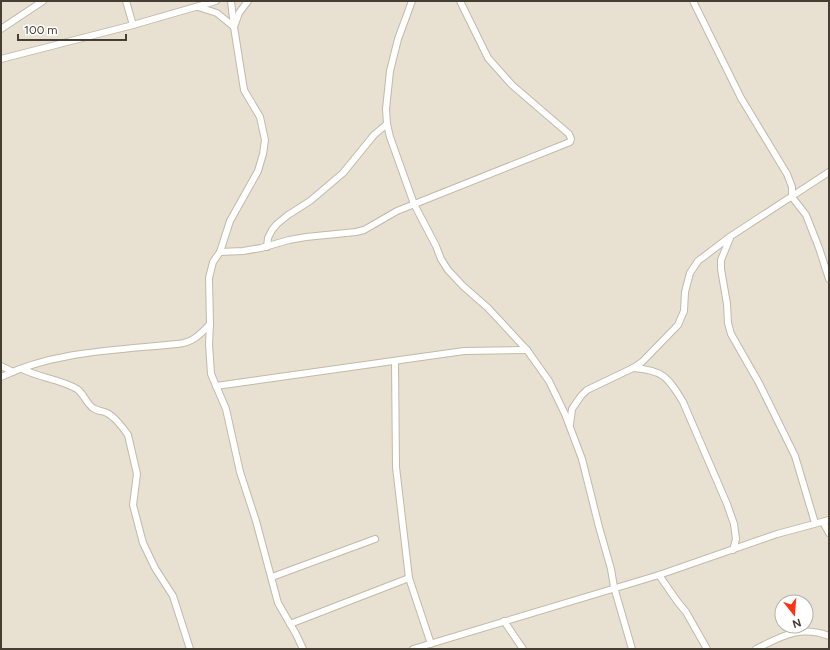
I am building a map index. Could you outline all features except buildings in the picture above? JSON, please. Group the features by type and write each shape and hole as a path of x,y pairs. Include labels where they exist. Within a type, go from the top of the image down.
{"street":[{"path":"1,29 43,1"},
{"path":"126,1 133,24"},
{"path":"1,59 216,1"},
{"path":"231,1 244,90 260,116 265,140 258,171 230,221 220,252 214,262 209,278 209,344 211,374 226,408 240,472 272,577 278,603 303,649"},
{"path":"234,27 239,13 248,1"},
{"path":"412,1 398,39 390,71 387,93 387,124 390,137 414,204 448,270 463,286 488,308 527,350 549,381 570,426 584,468 598,527 612,569 614,587 632,649"},
{"path":"220,252 243,251 267,247 299,238 364,230 385,217 414,204 560,147 567,144 571,140 569,134 512,85 488,58 460,1"},
{"path":"693,1 741,98 787,174 792,188 792,197 806,215 829,279"},
{"path":"198,7 217,13 234,27"},
{"path":"267,247 268,238 277,224 310,201 344,173 374,134 387,124"},
{"path":"570,426 574,404 587,390 633,368 648,356 678,325 684,311 685,292 690,273 698,261 731,236 829,172"},
{"path":"731,236 721,260 730,329 736,343 759,383 795,456 815,523"},
{"path":"1,377 43,362 94,351 189,342 199,336 210,324"},
{"path":"216,386 464,351 527,350"},
{"path":"395,361 396,467 409,578 431,644"},
{"path":"1,366 13,372"},
{"path":"633,368 648,369 664,375 683,402 727,504 734,524 736,539 733,550"},
{"path":"22,369 37,376 56,380 77,389 91,407 95,410 111,414 126,431 136,468 137,478 133,505 143,543 155,568 173,596 190,649"},
{"path":"413,649 614,587 659,575 777,534 815,523 826,521 829,533"},
{"path":"272,577 374,539"},
{"path":"659,575 689,616 707,649"},
{"path":"290,624 409,578"},
{"path":"504,621 524,649"},
{"path":"756,649 781,636 797,631 811,631 829,636"}],"shaded area":[{"path":"1,1 829,1 829,649 1,649"}]}
